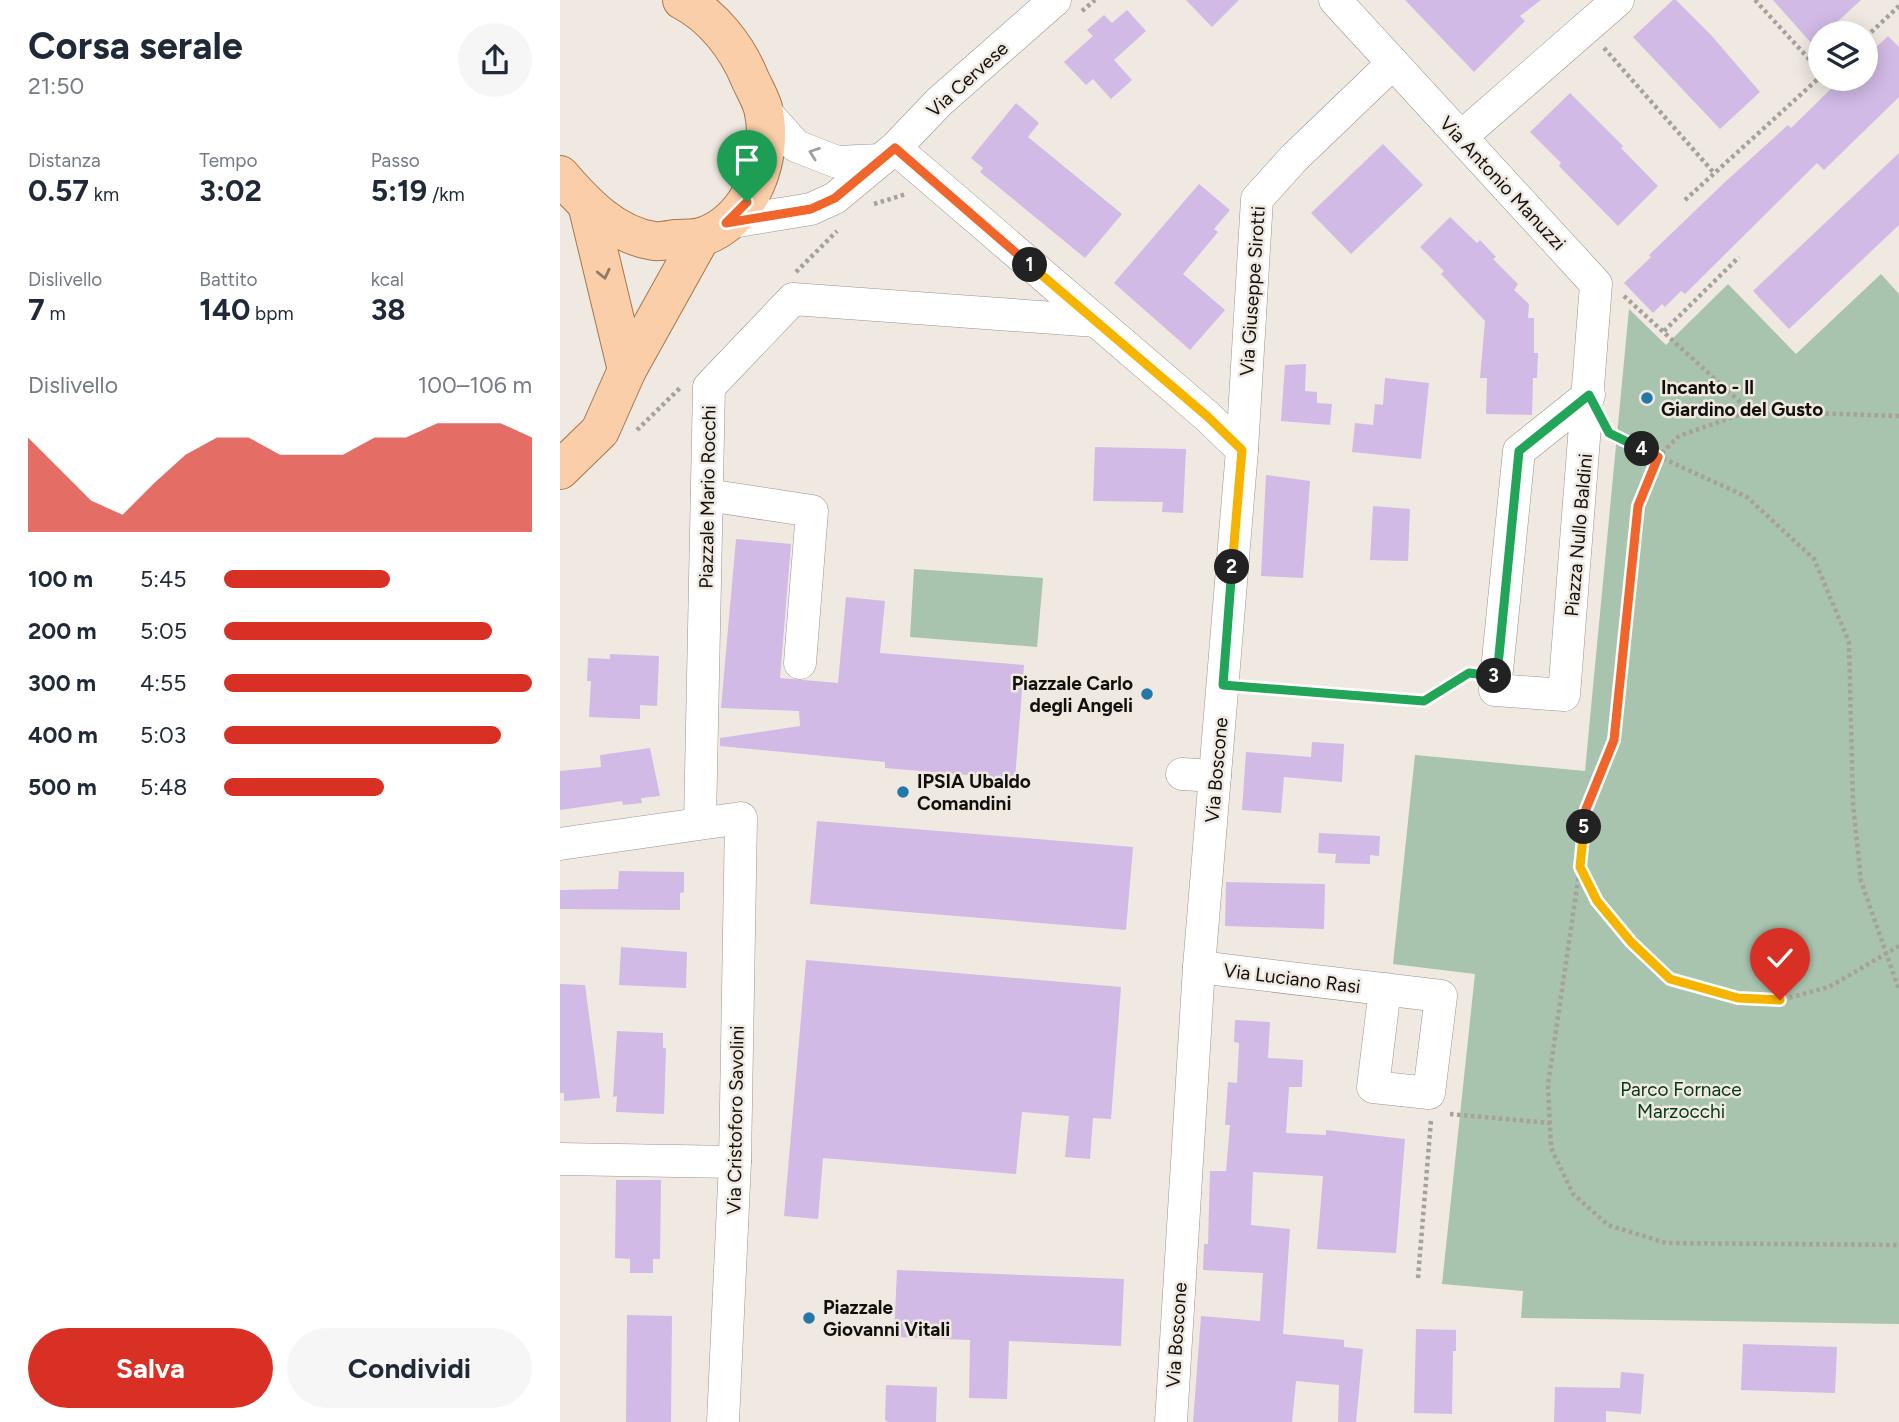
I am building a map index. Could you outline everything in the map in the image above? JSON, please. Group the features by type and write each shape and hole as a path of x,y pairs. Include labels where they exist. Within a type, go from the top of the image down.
{"main road":[{"path":"560,470 600,431 627,370 713,230 747,202 759,179 765,145 763,109 740,54 699,9 682,0"},
{"path":"560,175 588,208 618,228 655,241 713,230"},
{"path":"588,208 627,370"}],"street":[{"name":"Via Antonio Manuzzi","path":"1335,0 1596,284"},
{"path":"1461,137 1618,0"},
{"name":"Via Cervese","path":"713,230 811,209 835,198 888,154 939,102 1065,8"},
{"name":"Via Giuseppe Sirotti","path":"1242,450 1257,199 1294,158 1393,63"},
{"path":"763,109 796,146 837,162 888,154 929,178 1242,450"},
{"path":"1497,676 1519,451 1589,395 1596,284"},
{"name":"Piazzale Mario Rocchi","path":"701,822 709,387 793,299 1096,321"},
{"name":"Piazza Nullo Baldini","path":"1497,676 1495,690 1564,695 1589,395"},
{"name":"Via Boscone","path":"1171,1422 1199,967 1242,450"},
{"path":"707,495 812,511 800,663"},
{"path":"1182,774 1215,776"},
{"name":"Via Cristoforo Savolini","path":"701,822 741,818 736,1161 740,1359 723,1422"},
{"path":"560,844 701,822"},
{"name":"Via Luciano Rasi","path":"1199,967 1385,989"},
{"path":"560,1159 736,1161"}],"path":[{"path":"1065,8 1095,0"},
{"path":"1755,0 1808,58"},
{"path":"1878,26 1899,6"},
{"path":"1602,45 1714,173"},
{"path":"1685,200 1808,89"},
{"path":"871,205 909,192 929,178"},
{"path":"791,277 839,229"},
{"path":"1664,331 1739,257"},
{"path":"1596,284 1604,278 1750,411"},
{"path":"627,440 685,382"},
{"path":"1589,395 1609,433 1747,497 1814,559 1849,642 1853,804 1861,881 1899,990"},
{"path":"1899,416 1750,411 1679,436 1658,457 1638,506 1614,740 1586,809 1548,1086 1551,1148 1573,1194 1608,1225 1666,1242 1899,1245"},
{"path":"1223,685 1424,701 1469,673 1497,676"},
{"path":"1580,867 1597,901 1631,942 1670,979 1738,998 1780,1000 1829,987 1899,946"},
{"path":"1418,1278 1432,1112"},
{"path":"1445,1113 1550,1123"}],"green space":[{"name":"Parco Fornace Marzocchi","path":"1881,274 1899,294 1899,1324 1521,1318 1523,1291 1442,1284 1475,974 1393,964 1415,755 1585,771 1629,309 1666,345 1728,284 1796,354"},
{"path":"914,569 1043,578 1037,647 910,637"}],"building":[{"path":"1186,0 1239,0 1212,27"},
{"path":"1405,0 1541,0 1520,16 1525,21 1474,72"},
{"path":"1673,0 1711,35 1760,92 1720,129 1633,37"},
{"path":"1773,0 1861,0 1838,21 1808,21 1808,39"},
{"path":"1127,10 1146,31 1114,60 1132,80 1111,99 1093,79 1086,85 1064,62 1093,36 1087,30 1104,15 1112,23"},
{"path":"1888,36 1899,47 1899,97 1824,170 1817,163 1685,294 1681,291 1665,307 1662,304 1653,313 1624,283 1651,257 1649,255 1725,182 1788,125 1791,128 1829,91 1878,91 1878,46"},
{"path":"1570,93 1658,186 1618,226 1530,132"},
{"path":"1016,103 1039,123 1028,137 1122,214 1085,258 980,172 983,168 971,158"},
{"path":"1383,144 1423,185 1351,254 1311,213"},
{"path":"1899,153 1899,225 1789,329 1753,291"},
{"path":"1199,184 1230,210 1214,229 1218,232 1183,274 1225,310 1190,350 1114,283"},
{"path":"1450,217 1477,243 1480,240 1496,257 1493,259 1518,284 1514,290 1529,304 1528,318 1534,318 1534,353 1538,353 1537,378 1533,378 1532,415 1486,414 1487,378 1480,378 1485,321 1441,274 1444,271 1420,247"},
{"path":"1306,364 1305,391 1317,392 1317,403 1332,404 1330,425 1281,421 1285,365"},
{"path":"1385,378 1429,383 1421,459 1352,452 1355,423 1373,425 1375,404 1383,405"},
{"path":"1095,447 1186,449 1183,513 1162,512 1163,502 1093,501"},
{"path":"1266,475 1310,481 1303,578 1261,576"},
{"path":"1373,506 1410,509 1408,561 1370,560"},
{"path":"736,539 791,544 780,678 838,683 846,597 885,601 880,653 1024,665 1015,779 885,768 885,762 720,746 720,738 800,726 799,711 721,708"},
{"path":"610,654 659,656 657,706 640,705 640,719 589,717 591,681 587,681 588,658 610,659"},
{"path":"1312,742 1344,744 1342,782 1284,777 1281,813 1242,810 1246,752 1311,757"},
{"path":"650,748 660,796 641,798 642,803 623,805 622,801 560,810 560,771 601,767 600,755"},
{"path":"817,821 1133,847 1126,930 810,904"},
{"path":"1319,833 1380,836 1379,856 1370,855 1370,864 1335,863 1336,854 1318,853"},
{"path":"619,871 684,872 680,910 560,909 560,890 618,889"},
{"path":"1226,882 1325,884 1324,929 1225,926"},
{"path":"621,947 687,952 686,988 619,985"},
{"path":"806,960 1121,987 1111,1119 1093,1118 1090,1159 1065,1157 1069,1116 1022,1112 1016,1174 823,1158 818,1219 784,1216"},
{"path":"560,984 585,985 600,1098 564,1101 564,1093 560,1093"},
{"path":"1235,1020 1270,1022 1268,1058 1303,1060 1302,1087 1289,1087 1286,1133 1326,1135 1326,1130 1405,1139 1396,1253 1317,1249 1323,1176 1253,1172 1251,1225 1290,1229 1283,1334 1344,1340 1344,1347 1363,1349 1356,1422 1338,1422 1339,1385 1296,1381 1292,1422 1193,1422 1201,1316 1260,1321 1263,1273 1203,1270 1204,1244 1208,1244 1210,1171 1226,1171 1230,1125 1225,1125 1228,1082 1237,1083 1239,1043 1234,1042"},
{"path":"617,1031 663,1033 663,1048 666,1048 664,1114 616,1112 617,1096 613,1097"},
{"path":"616,1180 661,1180 660,1259 653,1259 653,1273 630,1273 630,1259 615,1258"},
{"path":"897,1270 1124,1279 1121,1346 1009,1341 1007,1399 969,1398 970,1340 894,1337"},
{"path":"627,1315 672,1316 671,1422 626,1422"},
{"path":"1416,1329 1456,1330 1452,1414 1414,1413"},
{"path":"1743,1344 1837,1347 1835,1393 1741,1390"},
{"path":"1621,1372 1644,1374 1641,1414 1606,1411 1606,1422 1554,1422 1555,1387 1620,1388"},
{"path":"886,1385 937,1387 936,1422 885,1420"}],"place":[{"name":"Incanto - Il Giardino del Gusto","path":"1647,398"},
{"name":"Piazzale Carlo degli Angeli","path":"1147,694"},
{"name":"IPSIA Ubaldo Comandini","path":"903,792"},
{"name":"Piazzale Giovanni Vitali","path":"809,1318"}],"route":[{"path":"747,202 726,223 811,209 835,198 895,148 1208,417 1242,450 1223,685 1424,701 1469,673 1497,676 1519,451 1589,395 1609,433 1658,457 1638,506 1614,740 1586,809 1580,867 1597,901 1631,942 1670,979 1738,998 1780,1000"}]}
